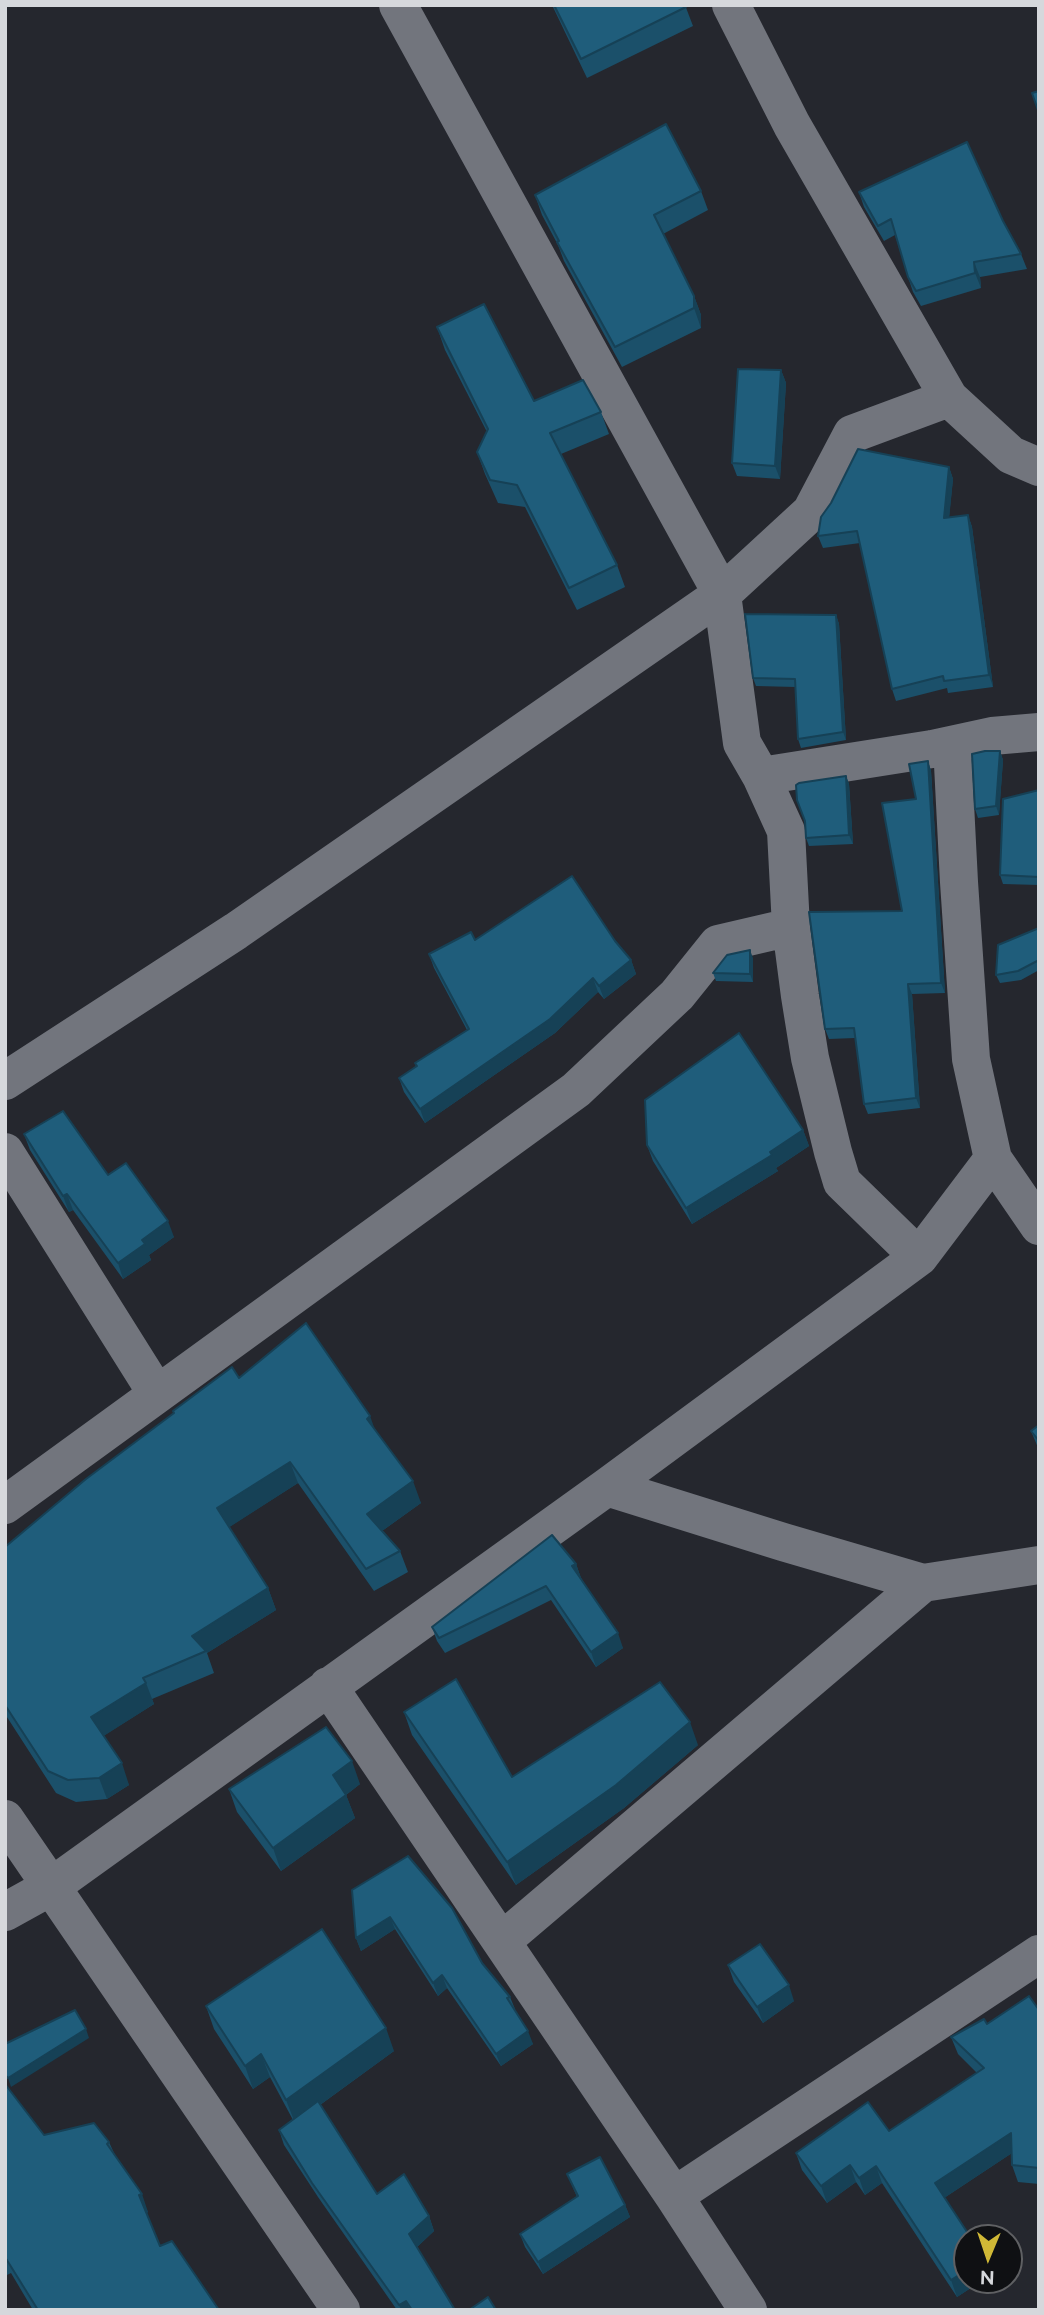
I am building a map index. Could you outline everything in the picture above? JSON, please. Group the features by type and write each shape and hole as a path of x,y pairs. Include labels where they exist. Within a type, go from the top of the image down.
{"street":[{"path":"398,5 722,594 742,743 761,776 786,831 792,927 810,1059 842,1182 919,1257"},
{"path":"731,5 792,125 949,398 1012,455 1039,467"},
{"path":"5,1081 236,931 722,594 811,512 852,434 949,398"},
{"path":"761,776 992,736 1039,733"},
{"path":"952,745 971,1059 993,1159 1039,1226"},
{"path":"5,1505 576,1090 677,995 718,944 792,927"},
{"path":"5,1152 157,1394"},
{"path":"5,1912 52,1886 607,1487 919,1257 993,1159"},
{"path":"607,1487 923,1583 1039,1565"},
{"path":"502,1941 923,1583"},
{"path":"328,1686 674,2196 748,2310"},
{"path":"5,1819 341,2310"},
{"path":"674,2196 1039,1954"}],"building":[{"path":"554,5 685,5 686,7 581,59"},
{"path":"1039,91 1039,113 1032,93"},
{"path":"666,124 701,191 654,215 694,296 694,308 615,347 557,242 559,241 535,195"},
{"path":"967,142 1021,254 974,262 975,273 916,291 908,277 891,219 878,226 859,192"},
{"path":"484,304 534,401 583,380 601,412 550,433 617,565 569,588 517,485 490,480 477,452 488,429 437,327"},
{"path":"738,369 781,370 775,466 732,463"},
{"path":"858,449 949,467 944,518 968,515 989,675 944,681 943,676 892,689 857,531 818,536 821,517"},
{"path":"745,614 836,615 843,732 798,739 795,679 753,678"},
{"path":"1000,751 996,806 975,809 972,754"},
{"path":"928,761 941,983 908,984 916,1098 864,1104 854,1028 825,1029 809,912 902,911 882,803 916,799 909,764"},
{"path":"846,776 849,835 806,838 805,821 797,800 796,785"},
{"path":"1039,790 1039,877 1000,875 1003,799"},
{"path":"572,876 615,941 631,960 599,986 593,978 550,1019 420,1109 399,1078 417,1066 415,1063 469,1029 429,954 471,932 475,940"},
{"path":"1039,928 1039,960 1018,971 996,975 998,945"},
{"path":"750,950 750,974 713,973 727,955"},
{"path":"739,1033 803,1130 770,1152 772,1155 686,1208 647,1145 645,1100"},
{"path":"63,1111 108,1175 126,1163 168,1221 142,1240 145,1244 118,1263 67,1194 63,1196 24,1134"},
{"path":"306,1323 370,1416 367,1419 413,1481 367,1514 400,1551 366,1569 290,1462 217,1508 268,1588 192,1636 206,1651 143,1678 146,1683 91,1717 122,1763 99,1778 68,1780 48,1771 5,1705 5,1547 86,1479 232,1367 239,1378"},
{"path":"1039,1425 1039,1441 1031,1431"},
{"path":"552,1535 576,1564 572,1566 618,1633 591,1652 546,1586 439,1638 432,1627"},
{"path":"456,1679 512,1777 660,1682 690,1722 616,1785 507,1862 404,1712"},
{"path":"326,1727 352,1761 333,1775 346,1795 273,1848 229,1789"},
{"path":"408,1856 452,1908 482,1963 510,1997 507,1998 528,2031 496,2054 442,1975 433,1983 390,1917 356,1938 352,1890"},
{"path":"322,1929 386,2028 286,2100 261,2054 245,2066 206,2006"},
{"path":"760,1944 789,1985 757,2007 728,1965"},
{"path":"1029,1996 1039,2010 1039,2168 1012,2165 1011,2133 935,2183 962,2224 953,2224 951,2280 876,2166 859,2178 850,2165 821,2186 796,2153 868,2102 889,2131 984,2068 951,2037 984,2019 987,2024"},
{"path":"75,2010 86,2029 8,2078 5,2075 5,2044"},
{"path":"5,2084 44,2135 94,2123 142,2194 139,2195 160,2246 172,2241 219,2310 38,2310 5,2257"},
{"path":"318,2101 377,2194 404,2174 429,2216 409,2234 455,2310 412,2310 406,2301 399,2305 312,2183 279,2130"},
{"path":"600,2157 625,2205 538,2262 520,2234 578,2196 567,2174"},
{"path":"488,2297 496,2310 469,2310"}]}
